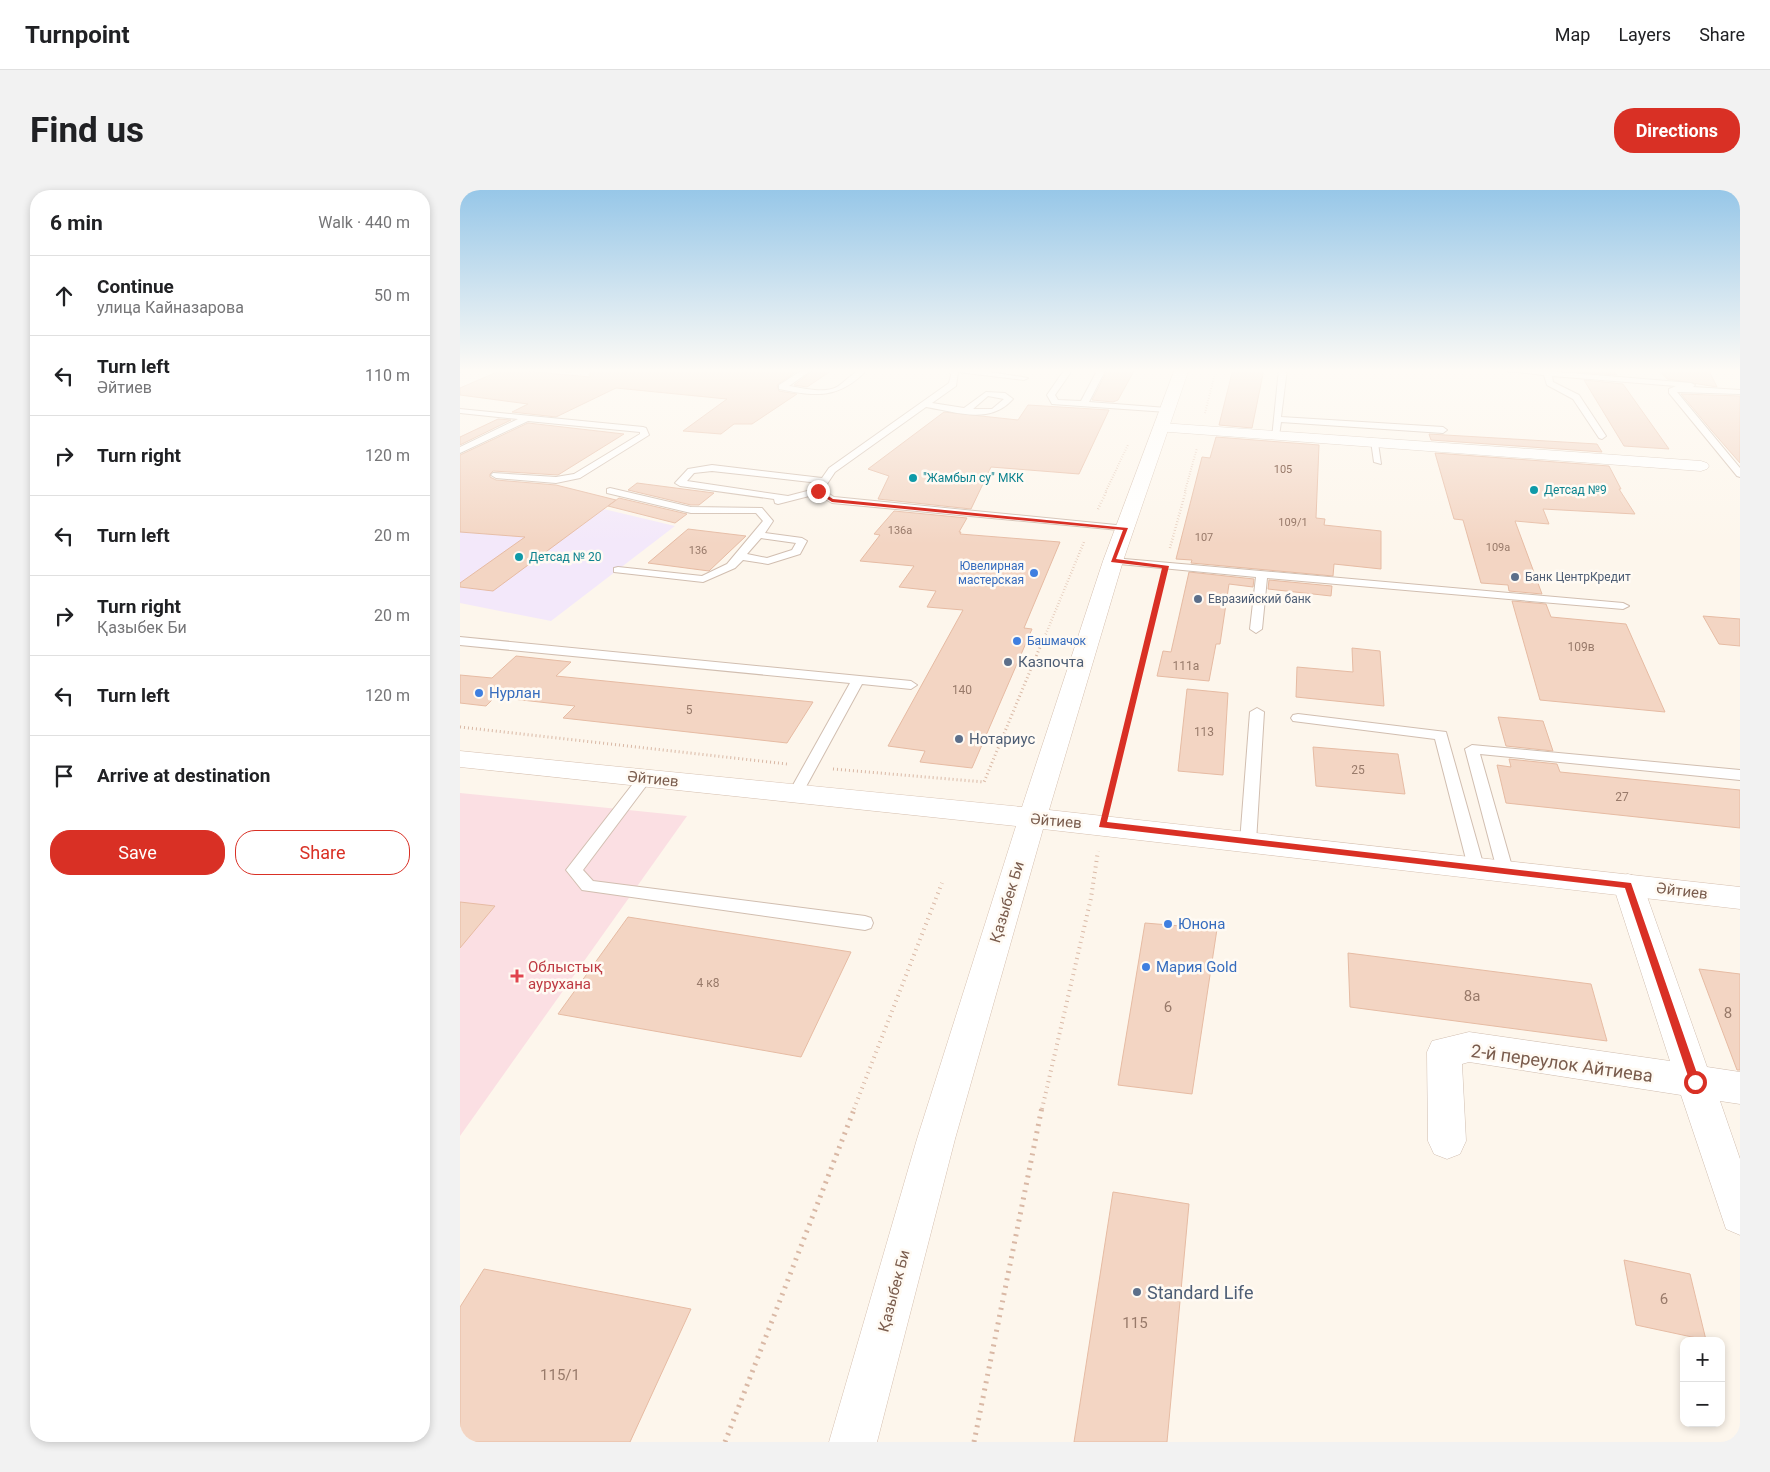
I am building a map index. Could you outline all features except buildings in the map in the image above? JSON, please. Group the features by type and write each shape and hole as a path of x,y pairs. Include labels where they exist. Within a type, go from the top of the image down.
{"street":[{"name":"Қазыбек Би","path":"853,1442 936,1139 1032,819 1113,561 1161,427"},
{"path":"1192,427 1201,430 1275,436 1701,466"},
{"name":"Әйтиев","path":"460,759 1102,825 1740,898"},
{"path":"1628,885 1740,1215"},
{"name":"2-й переулок Айтиева","path":"1447,1141 1444,1052 1469,1047 1740,1088"}],"lane":[{"path":"460,450 507,427"},
{"path":"496,475 556,480 577,476 645,435 643,430 618,427"},
{"path":"818,491 832,470 893,427"},
{"path":"1275,436 1276,427"},
{"path":"1407,427 1443,430"},
{"path":"1596,427 1602,436"},
{"path":"1702,427 1740,474"},
{"path":"1374,443 1378,462"},
{"path":"786,498 680,483 691,471 712,468 823,481"},
{"path":"744,493 753,474"},
{"path":"610,491 691,510 759,510 786,498 818,491 832,500 1126,529"},
{"path":"618,570 703,579 731,566 759,535 768,521 759,510"},
{"path":"740,556 768,561 796,552 802,541 759,535"},
{"path":"1113,561 1262,576 1623,606"},
{"path":"1256,629 1262,576"},
{"path":"460,641 911,685"},
{"path":"795,794 858,680"},
{"path":"1248,842 1257,712"},
{"path":"1298,718 1441,735 1476,867"},
{"path":"1505,870 1472,749 1740,775"},
{"path":"644,778 574,870 588,886 865,924"}],"path":[{"path":"974,1442 1034,1142 1091,898 1102,825 1201,430"},
{"path":"1097,511 1130,441"},
{"path":"826,768 984,782 1086,538"},
{"path":"460,727 796,765"},
{"path":"725,1442 942,883"}],"shaded area":[{"path":"469,477 675,526 551,621 460,603 460,482"},
{"name":"Облыстық аурухана","path":"460,793 687,816 460,1136"}],"place":[{"name":"\"Жамбыл су\" МКК","path":"913,478"},
{"name":"Детсад №9","path":"1534,490"},
{"name":"Детсад № 20","path":"519,557"},
{"name":"Ювелирная мастерская","path":"1034,573"},
{"name":"Банк ЦентрКредит","path":"1515,577"},
{"name":"Евразийский банк","path":"1198,599"},
{"name":"Башмачок","path":"1017,641"},
{"name":"Казпочта","path":"1008,662"},
{"name":"Нурлан","path":"479,693"},
{"name":"Нотариус","path":"959,739"},
{"name":"Юнона","path":"1168,924"},
{"name":"Мария Gold","path":"1146,967"},
{"name":"Облыстық аурухана","path":"517,976"},
{"name":"Standard Life","path":"1137,1292"}],"route":[{"path":"818,491 832,500 1126,529 1113,561 1166,566 1102,825 1628,885 1695,1082"}]}
